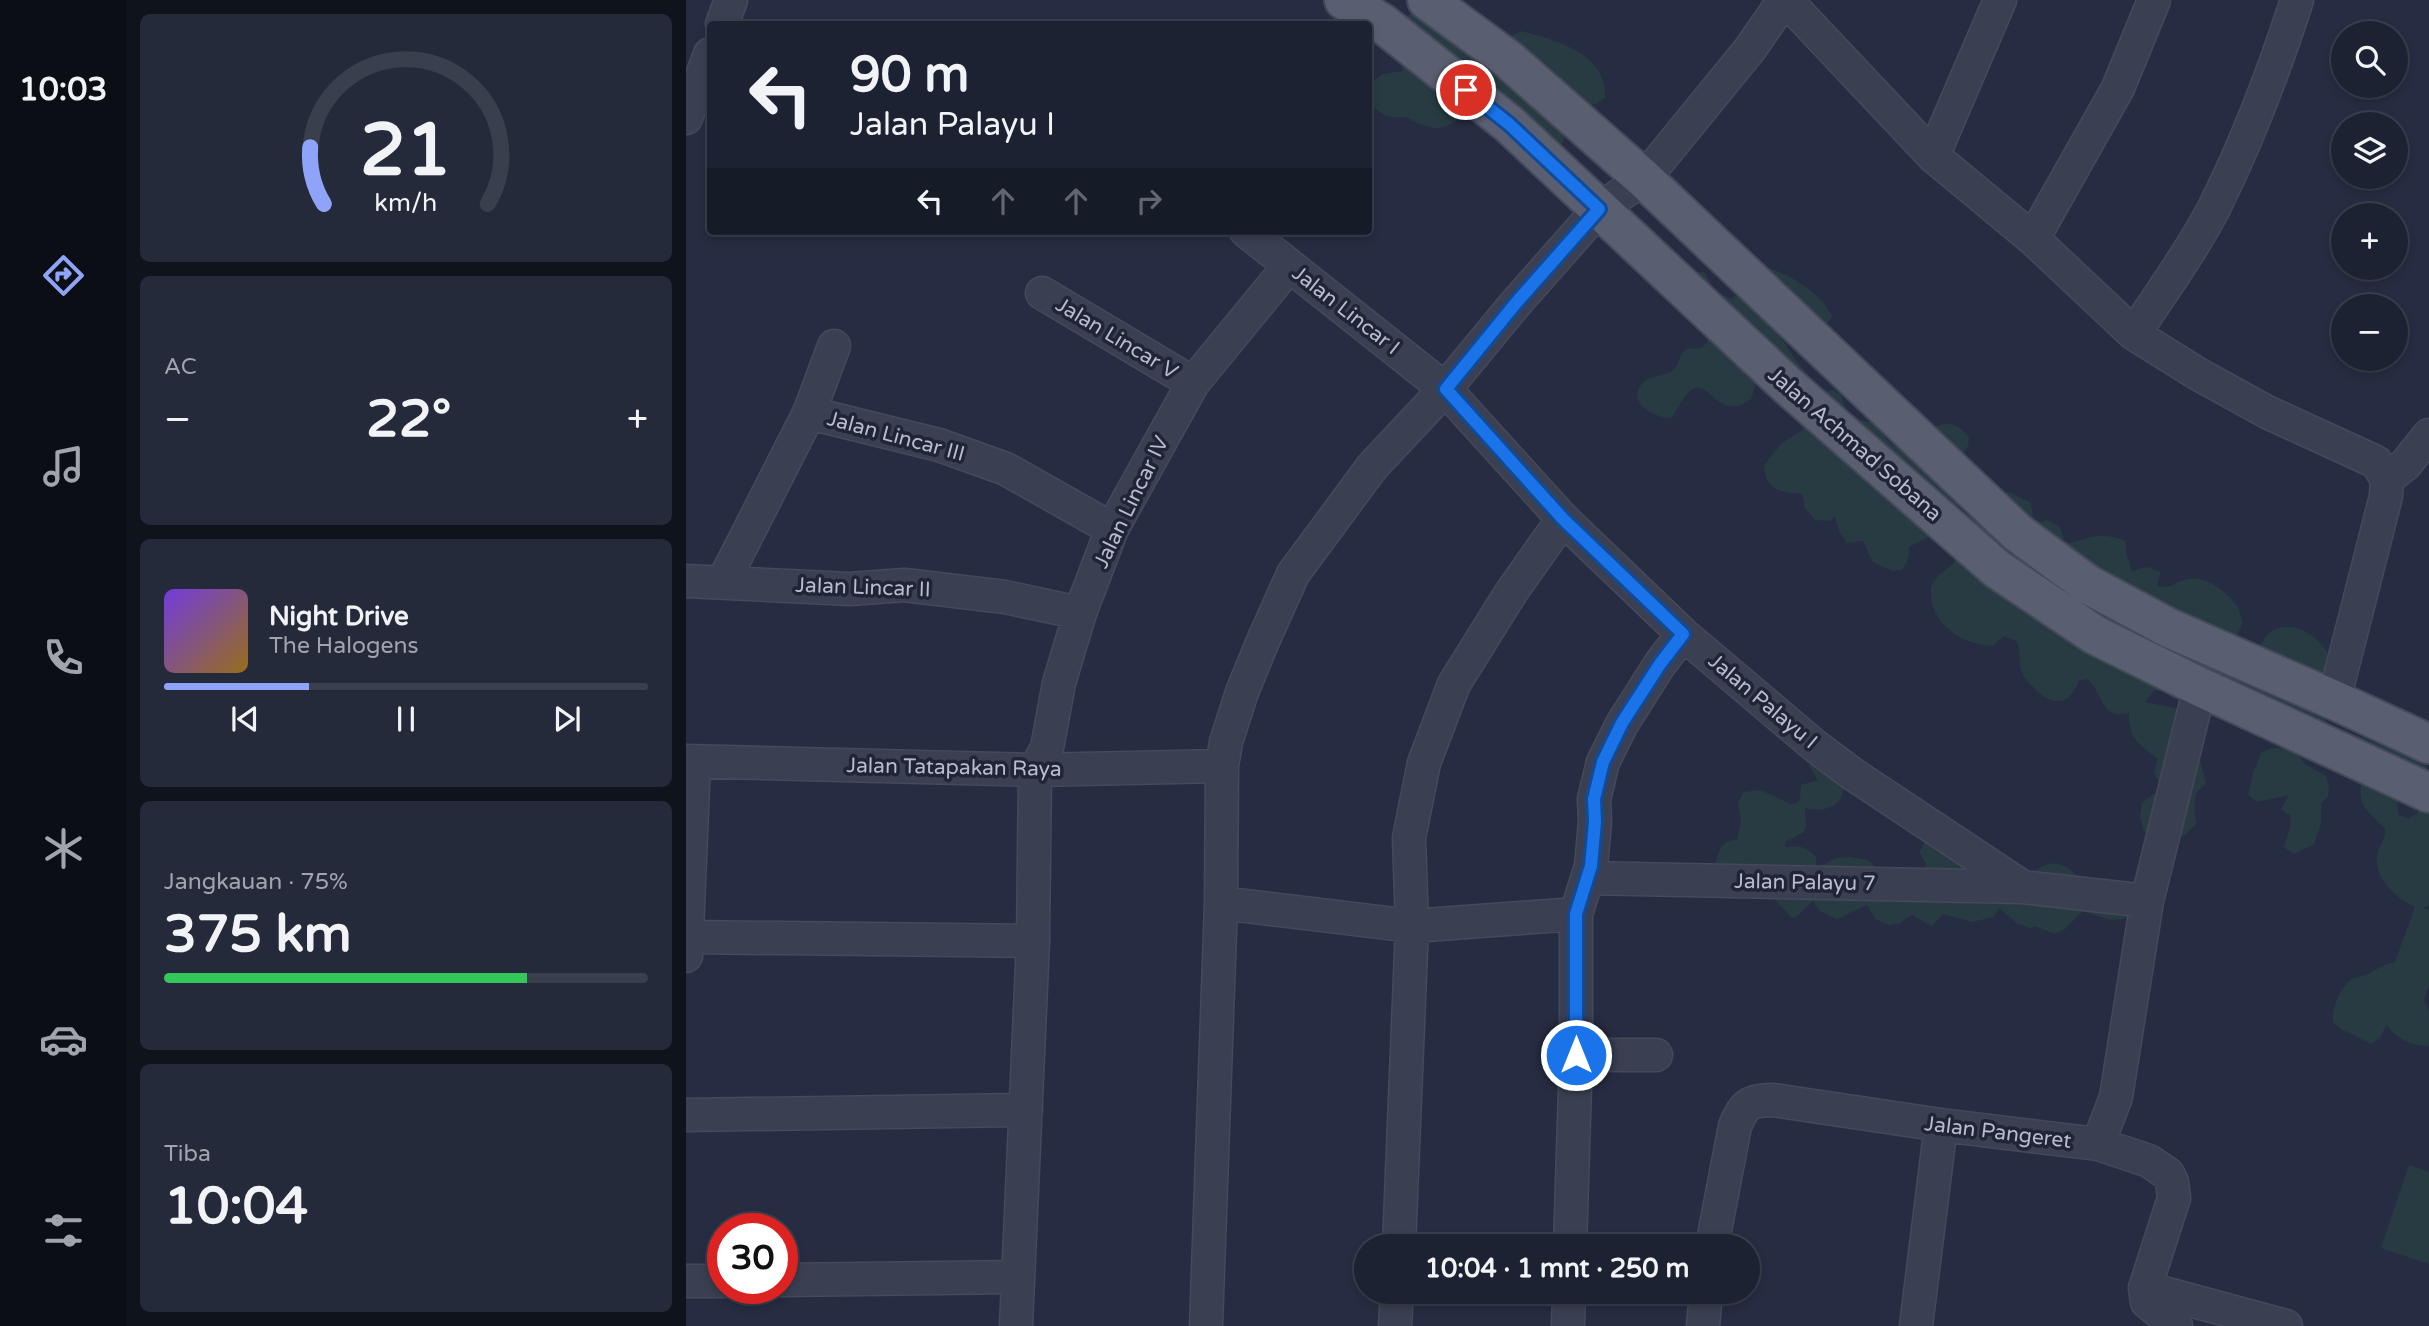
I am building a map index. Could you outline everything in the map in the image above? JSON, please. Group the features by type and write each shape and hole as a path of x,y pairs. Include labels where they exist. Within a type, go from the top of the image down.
{"main road":[{"name":"Jalan Achmad Sobana","path":"1427,0 1508,61 1644,179 2018,533 2087,584 2169,628 2429,744"},
{"name":"Jalan Achmad Sobana","path":"1348,1 1382,23 1509,124 1786,384 1997,569 2095,635 2200,687 2429,793"},
{"path":"2036,595 2060,564"}],"street":[{"path":"723,21 731,0"},
{"path":"1206,1326 1221,903 1222,766 1226,742 1242,692 1293,574 1372,467 1446,389 1516,303 1599,209 1644,179 1785,0 1933,156 2033,239 2134,334 2198,374 2267,412 2376,462 2387,479 2386,496 2334,700"},
{"path":"1933,156 2000,0"},
{"path":"2033,239 2118,88 2154,0"},
{"path":"2134,334 2213,209 2255,116 2283,46 2297,0"},
{"path":"686,118 707,62"},
{"name":"Jalan Lincar I","path":"1251,235 1446,389"},
{"name":"Jalan Lincar IV","path":"1035,770 1047,748 1059,683 1080,613 1112,529 1193,383 1289,266"},
{"name":"Jalan Lincar V","path":"1042,293 1193,383"},
{"path":"809,413 834,346"},
{"name":"Jalan Palayu I","path":"1446,389 1563,519 1683,634 1814,745 1854,775 2023,887 2147,901"},
{"name":"Jalan Lincar III","path":"723,582 809,413 939,444 1006,469 1112,529"},
{"path":"2387,479 2405,465 2429,435"},
{"path":"1399,1234 1412,926 1409,838 1424,762 1454,684 1511,591 1563,519"},
{"name":"Jalan Lincar II","path":"686,581 850,589 904,584 1005,597 1080,613"},
{"path":"1570,1234 1576,1055 1576,914 1591,866 1594,799 1603,762 1622,723 1683,634"},
{"name":"Jalan Pangeret","path":"1714,1234 1735,1125 1742,1110 1754,1101 1773,1100 1941,1125 2098,1144 2116,1097 2147,901 2200,687"},
{"path":"690,762 687,946 1033,941"},
{"name":"Jalan Tatapakan Raya","path":"690,762 1035,770 1222,766"},
{"path":"1016,1326 1033,941 1035,770"},
{"name":"Jalan Palayu 7","path":"1587,878 2023,887"},
{"path":"1221,903 1412,926 1576,914"},
{"path":"1576,1055 1656,1055"},
{"path":"686,1115 1026,1110"},
{"path":"1916,1326 1941,1125"},
{"path":"2098,1144 2150,1161 2168,1174 2172,1182 2174,1198 2145,1288 2147,1302 2176,1326"},
{"path":"798,1280 1018,1277"},
{"path":"686,1281 707,1281"},
{"path":"2145,1288 2286,1326"},
{"path":"1395,1326 1396,1304"},
{"path":"1568,1326 1569,1304"},
{"path":"1703,1326 1705,1304"}],"shaded area":[{"path":"1418,9 1506,44 1520,31 1563,44 1577,51 1598,70 1604,83 1605,98 1595,104 1574,108 1560,150 1466,114 1437,128 1406,117 1386,115 1372,106 1372,85 1381,75 1402,72 1406,49 1403,19"},
{"path":"1766,268 1785,275 1813,292 1832,316 1824,328 1779,337 1825,392 1833,390 1840,394 1850,418 1883,425 1886,438 1903,451 1927,432 1944,424 1961,429 1969,438 1968,446 1959,459 1963,502 1957,508 1963,514 1985,522 2001,493 2009,492 2031,503 2033,519 2040,522 2047,520 2060,527 2065,542 2103,536 2125,541 2132,571 2147,567 2161,572 2157,586 2170,586 2191,578 2214,585 2233,600 2238,608 2243,623 2236,637 2253,666 2265,638 2275,629 2292,627 2309,634 2328,653 2333,669 2302,695 2307,710 2322,715 2327,723 2427,764 2424,772 2170,690 2155,690 2145,702 2175,708 2202,723 2205,739 2198,753 2206,783 2196,793 2196,824 2185,835 2172,843 2144,831 2140,817 2142,803 2153,794 2167,789 2154,772 2158,759 2140,745 2130,729 2129,713 2119,714 2107,709 2087,679 2079,681 2066,699 2049,699 2023,676 2019,648 2014,640 2004,636 1992,646 1980,644 1948,629 1935,611 1931,600 1931,587 1936,578 1957,559 1936,533 1909,547 1905,565 1901,570 1893,571 1873,562 1863,541 1847,543 1839,531 1835,516 1830,521 1815,520 1805,508 1802,494 1781,491 1771,485 1764,466 1781,445 1802,431 1805,425 1755,375 1756,383 1751,399 1740,405 1723,404 1704,389 1698,388 1688,393 1671,418 1656,415 1643,407 1637,395 1645,381 1672,371 1686,349 1701,348 1707,343 1716,314 1695,272 1704,272 1716,292 1732,299"},
{"path":"2272,748 2293,749 2306,765 2325,775 2329,786 2328,797 2321,803 2321,824 2314,844 2294,854 2284,847 2290,828 2290,815 2281,809 2289,795 2257,802 2248,795 2261,753"},
{"path":"1811,756 1844,784 1837,803 1826,809 1805,808 1804,832 1785,842 1785,847 1802,848 1816,857 1816,868 1837,858 1850,857 1867,860 1880,870 1924,872 1926,864 1919,852 1927,840 2030,875 2044,866 2057,864 2069,869 2082,881 2105,880 2116,884 2127,889 2131,904 2124,919 2110,920 2083,911 2065,929 2055,934 2035,926 2030,928 2018,924 1999,908 1993,917 1972,922 1943,914 1932,926 1911,915 1900,923 1889,925 1875,919 1867,905 1837,919 1820,911 1813,901 1796,917 1791,917 1769,893 1718,867 1716,862 1722,846 1737,840 1741,822 1738,802 1744,792 1760,790 1791,804 1797,803 1801,785 1818,780 1809,766"},
{"path":"2362,779 2396,792 2399,815 2408,819 2429,805 2429,905 2423,908 2429,910 2429,986 2424,1000 2429,1011 2429,1046 2405,1041 2386,1025 2380,1038 2371,1044 2333,1022 2338,997 2349,982 2395,962 2415,907 2394,893 2379,873 2377,856 2386,830 2362,803"},
{"path":"2409,1165 2429,1172 2429,1264 2381,1248"}],"route":[{"path":"1466,90 1509,124 1599,209 1516,303 1446,389 1563,519 1683,634 1622,723 1603,762 1594,799 1591,866 1576,914 1576,1055"}]}
